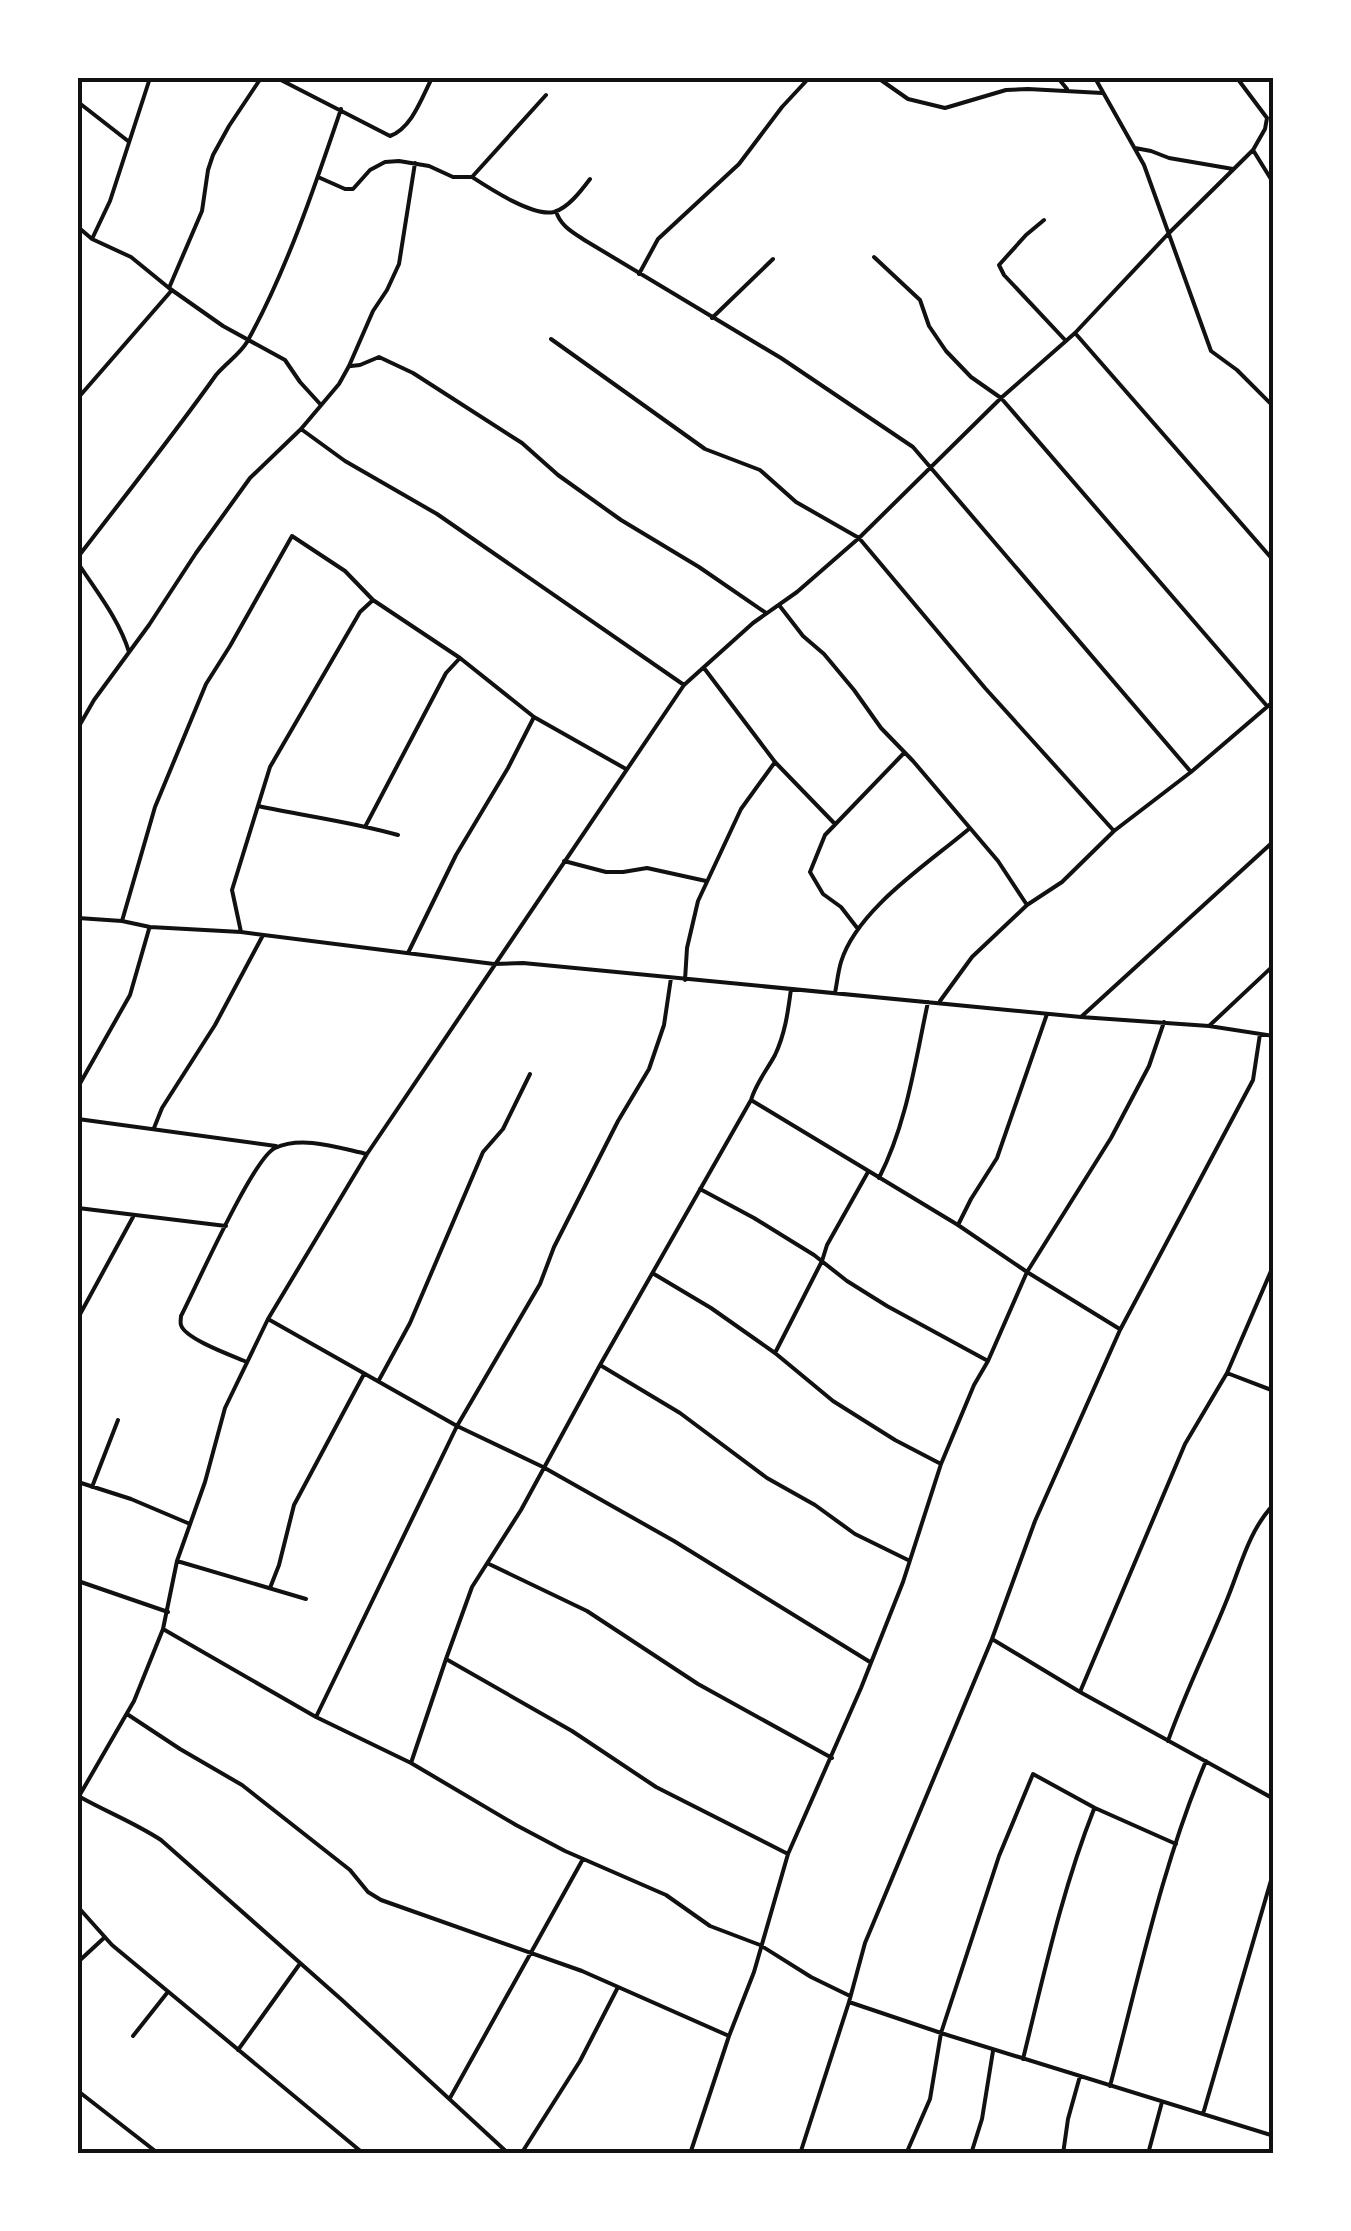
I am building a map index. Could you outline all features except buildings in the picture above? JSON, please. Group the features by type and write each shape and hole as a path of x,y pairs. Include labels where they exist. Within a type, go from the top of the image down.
{"street":[{"path":"92,239 110,201 150,78"},
{"path":"78,398 171,289 202,212 214,155 261,78"},
{"path":"276,78 390,136 400,132 432,78"},
{"path":"639,274 658,240 738,164 808,78"},
{"path":"878,78 908,99 945,108 1006,90 1102,93"},
{"path":"1058,78 1069,91"},
{"path":"1096,78 1144,165 1210,352 1237,370 1274,407"},
{"path":"509,2154 161,1840 78,1797 134,1701 163,1629 177,1561 226,1408 268,1319 366,1154 494,964 684,685 859,538 1001,398 1075,333 1253,150 1267,118 1237,78"},
{"path":"472,177 546,95"},
{"path":"78,102 128,141"},
{"path":"129,652 125,638 78,560 227,360 244,348 289,253 340,109"},
{"path":"1135,148 1234,169"},
{"path":"1253,150 1274,184"},
{"path":"318,177 353,189 370,170 400,160 454,177 472,177 542,212 556,212 590,179"},
{"path":"78,728 250,478 301,429 349,366 399,264 416,163"},
{"path":"556,212 566,227 781,358 913,447 1190,772"},
{"path":"1044,220 999,265 1066,341"},
{"path":"78,227 92,239 132,257 223,326 285,360 321,405"},
{"path":"874,256 920,300 946,351 971,377 1001,398 1268,706"},
{"path":"712,318 774,259"},
{"path":"1075,333 1274,561"},
{"path":"551,339 705,449 760,470 796,502 859,538 985,688 1114,831"},
{"path":"349,366 379,358 413,372 522,444 558,476 621,520 766,614"},
{"path":"301,429 344,462 437,514 684,685"},
{"path":"122,921 155,808 206,684 291,536 344,571 373,600 460,658 534,717 626,769"},
{"path":"240,932 232,890 270,767 360,612 373,600"},
{"path":"779,604 998,861 1027,905"},
{"path":"365,827 451,664 460,658"},
{"path":"704,668 775,762 835,824"},
{"path":"939,1002 972,957 1027,905 1062,882 1114,831 1274,701"},
{"path":"408,953 456,854 534,717"},
{"path":"858,930 841,907 824,894 810,872 825,836 905,752"},
{"path":"685,980 698,901 741,809 775,762"},
{"path":"258,806 398,835"},
{"path":"835,993 841,960 858,930 886,899 970,828"},
{"path":"1080,1017 1274,841"},
{"path":"564,861 606,872 647,868 707,882"},
{"path":"78,918 240,932 494,964 1209,1026 1274,1036"},
{"path":"78,1087 130,995 150,927"},
{"path":"154,1128 263,936"},
{"path":"1209,1026 1274,965"},
{"path":"316,1718 457,1426 540,1284 554,1247 649,1069 664,1026 671,978"},
{"path":"411,1763 472,1587 522,1510 751,1100 785,1030 791,989"},
{"path":"879,1178 905,1115 928,1002"},
{"path":"958,1225 997,1158 1048,1014"},
{"path":"690,2154 754,1972 788,1854 832,1758 903,1582 942,1464 974,1385 1027,1272 1111,1138 1149,1066 1164,1022"},
{"path":"800,2154 865,1943 992,1639 1035,1521 1120,1330 1253,1080 1260,1034"},
{"path":"378,1380 410,1323 484,1152 503,1130 530,1074"},
{"path":"751,1100 958,1225 1120,1330"},
{"path":"78,1119 277,1146 308,1142 366,1154"},
{"path":"247,1362 192,1336 182,1329 180,1322 248,1180 264,1155 277,1146"},
{"path":"775,1353 827,1245 868,1172"},
{"path":"700,1190 754,1218 887,1306 988,1361"},
{"path":"78,1208 226,1226"},
{"path":"78,1318 133,1216"},
{"path":"1080,1692 1185,1444 1227,1373 1274,1264"},
{"path":"653,1273 775,1353 832,1402 942,1464"},
{"path":"78,1302 87,1303"},
{"path":"268,1319 457,1426 544,1467 870,1662"},
{"path":"600,1365 680,1413 767,1478 855,1534 909,1561"},
{"path":"270,1588 294,1505 365,1372"},
{"path":"1227,1373 1274,1391"},
{"path":"92,1487 118,1420"},
{"path":"78,1482 190,1524"},
{"path":"1168,1740 1248,1542 1274,1504"},
{"path":"177,1561 306,1599"},
{"path":"489,1564 586,1611 698,1684 832,1758"},
{"path":"78,1581 168,1612"},
{"path":"163,1629 316,1718 411,1763 516,1825 666,1895 710,1926 760,1945 849,1999 940,2034 1274,2136"},
{"path":"992,1639 1274,1799"},
{"path":"446,1659 597,1746 656,1787 788,1854"},
{"path":"127,1714 242,1784 350,1870 368,1892 381,1900 582,1971 729,2036"},
{"path":"1110,2086 1157,1902 1206,1762"},
{"path":"906,2154 930,2099 940,2034 998,1856 1033,1774 1094,1808 1176,1844"},
{"path":"1023,2059 1060,1910 1094,1808"},
{"path":"450,2098 583,1858"},
{"path":"1202,2114 1274,1870"},
{"path":"78,1907 104,1937 364,2154"},
{"path":"78,1962 104,1937"},
{"path":"238,2050 300,1963"},
{"path":"522,2154 580,2062 618,1988"},
{"path":"132,2036 168,1992"},
{"path":"971,2154 982,2119 994,2050"},
{"path":"1063,2154 1080,2076"},
{"path":"78,2090 159,2154"},
{"path":"1148,2154 1162,2102"}]}
